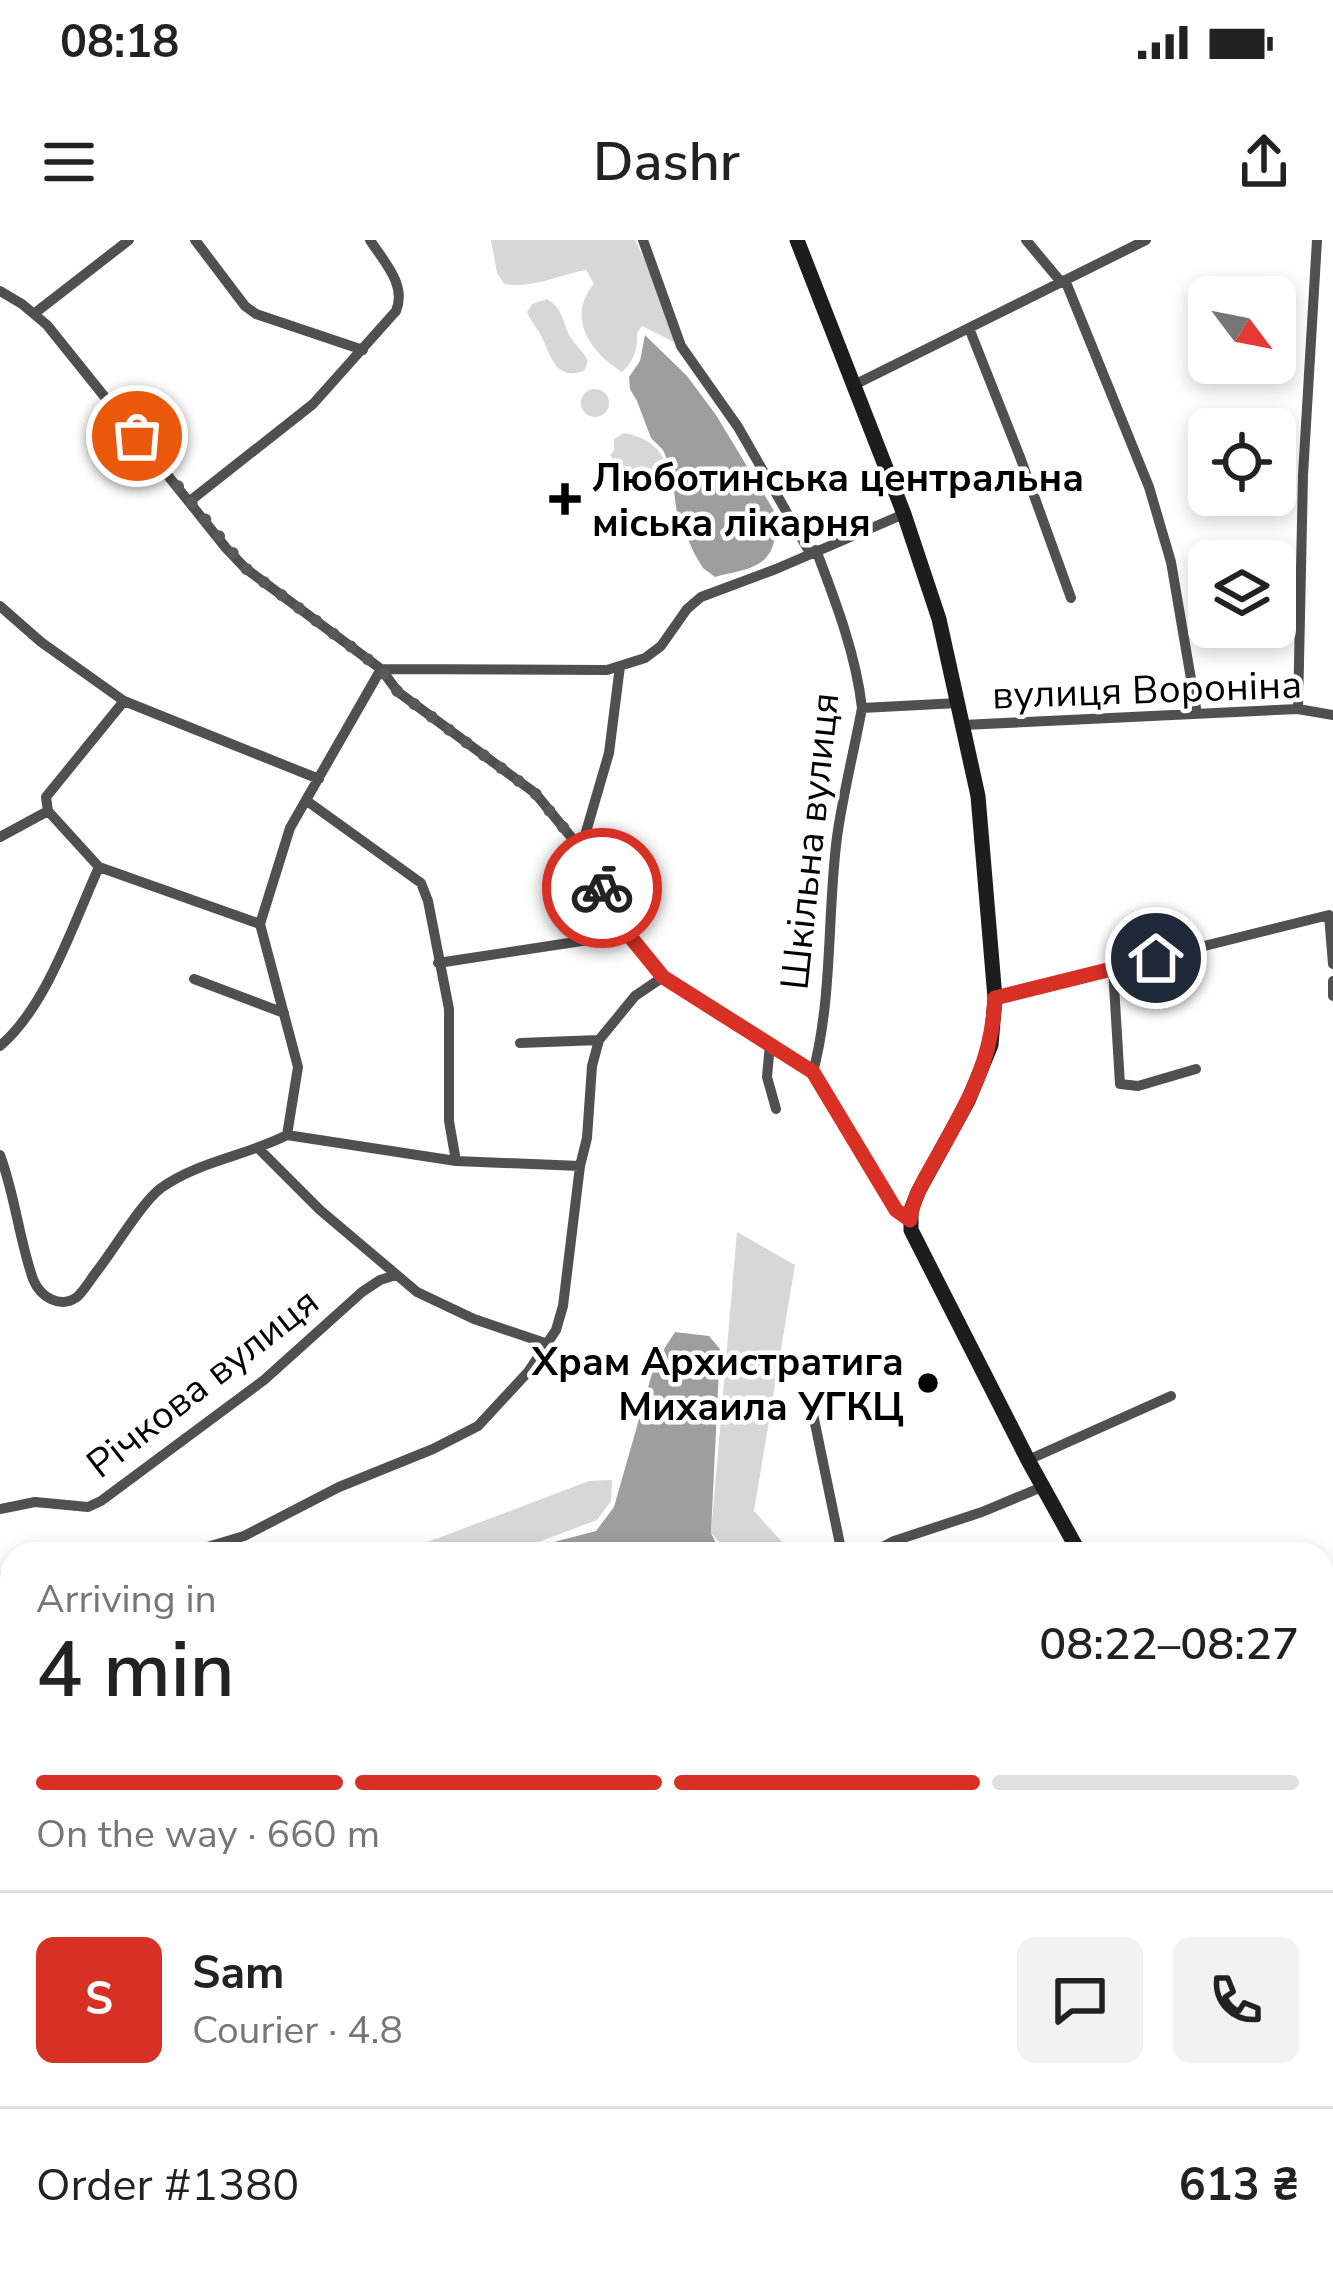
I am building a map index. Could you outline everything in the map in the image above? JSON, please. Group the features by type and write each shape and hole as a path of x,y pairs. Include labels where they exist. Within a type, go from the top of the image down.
{"street":[{"path":"35,313 129,240"},
{"path":"195,240 256,314 363,350"},
{"path":"190,501 313,404 396,311 401,299 398,284 370,240"},
{"name":"Шкільна вулиця","path":"643,240 681,346 738,427 813,551 834,597 860,691 862,708 837,838 813,1072"},
{"path":"797,240 904,514 939,620 978,796 995,998 991,1045 976,1084 918,1192 910,1220 915,1240 1074,1542"},
{"path":"1026,240 1063,281 1149,487 1171,562 1197,714"},
{"path":"854,385 1146,240"},
{"path":"1298,709 1303,475 1318,240"},
{"path":"0,310 4,293 35,313 245,568 381,669 398,692 535,793 581,849 628,934 663,977 813,1072 896,1210 910,1220"},
{"path":"968,328 1070,598"},
{"path":"381,669 607,670 645,658 661,646 701,597 904,514"},
{"path":"0,606 41,642 124,701 319,779"},
{"path":"581,849 609,753 620,666"},
{"path":"287,1135 298,1067 260,924 290,828 381,669"},
{"path":"124,701 46,797 48,811 99,868 260,924"},
{"path":"862,708 958,703"},
{"name":"вулиця Вороніна","path":"963,725 1298,709 1333,715"},
{"path":"307,801 421,884 449,1010 449,1121 456,1161"},
{"path":"0,837 48,811"},
{"path":"0,1046 36,1005 99,868"},
{"path":"995,998 1329,915 1333,964"},
{"path":"438,963 628,934"},
{"path":"1113,969 1120,1084 1138,1086 1196,1070"},
{"path":"224,1542 478,1426 529,1372 556,1330 568,1282 592,1066 599,1040 634,996 663,977"},
{"path":"194,979 284,1013"},
{"path":"1333,981 1333,996"},
{"path":"520,1043 599,1040"},
{"path":"770,1045 767,1077 776,1109"},
{"path":"0,1155 38,1288 53,1301 62,1302 77,1297 160,1189 287,1135 456,1161 580,1166"},
{"path":"259,1149 320,1210 431,1300 548,1344"},
{"name":"Річкова вулиця","path":"0,1509 35,1502 88,1507 101,1501 264,1381 362,1292 396,1275"},
{"path":"1028,1460 1171,1396"},
{"path":"812,1409 840,1542"},
{"path":"892,1542 1042,1486"}],"shaded area":[{"path":"491,240 635,240 682,336 674,342 642,326 632,359 622,372 600,354 586,333 582,309 594,284 586,270 535,283 504,284"},
{"path":"547,299 588,361 584,371 558,368 529,316 532,304"},
{"path":"645,335 687,376 716,415 773,509 777,526 772,548 754,566 715,577 694,553 677,514 671,469 651,438 630,389 629,377 640,361"},
{"path":"595,389 605,393 609,403 605,413 595,417 585,413 581,403 585,393"},
{"path":"624,433 655,447 669,478 657,484 640,474 626,496 611,481 618,466 610,455 614,439"},
{"path":"737,1232 795,1265 754,1511 782,1542 719,1542 711,1533"},
{"path":"675,1332 709,1336 720,1349 711,1533 715,1542 554,1542 596,1531 614,1507 655,1363"},
{"path":"612,1480 611,1501 597,1520 538,1542 428,1542 589,1481"}],"way so far":[{"path":"137,436 245,568 381,669 398,692 535,793 581,849 602,888"}],"place":[{"name":"Люботинська центральна міська лікарня","path":"565,499"},
{"name":"Храм Архистратига Михаила УГКЦ","path":"928,1383"}],"route":[{"path":"602,888 628,934 663,977 813,1072 896,1210 910,1220 918,1192 968,1101 991,1045 995,998 1156,958"}]}
